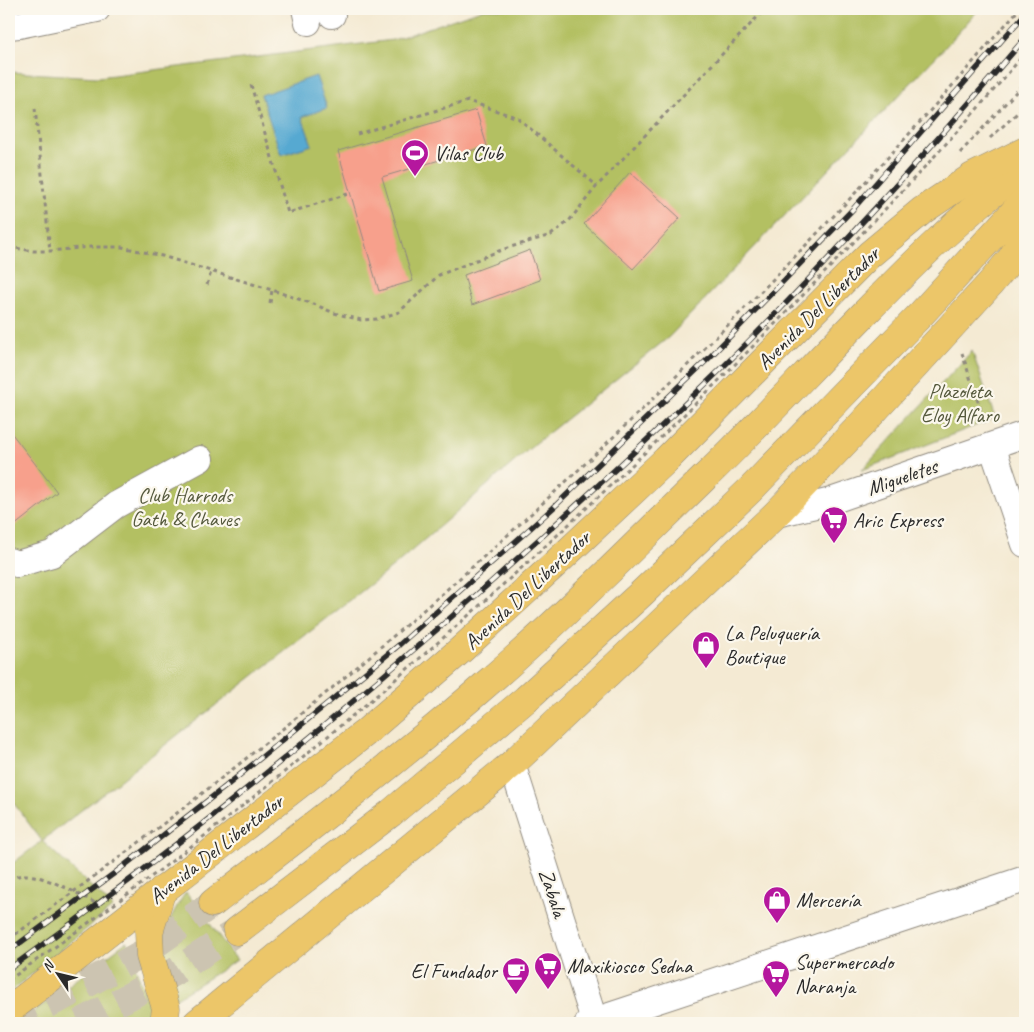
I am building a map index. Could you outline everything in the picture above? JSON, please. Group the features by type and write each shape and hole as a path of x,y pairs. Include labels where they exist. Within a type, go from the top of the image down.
{"main road":[{"name":"Avenida Del Libertador","path":"9,1010 365,733 463,648 666,460 869,255 923,210 972,177 1025,151"},
{"name":"Avenida Del Libertador","path":"213,903 364,786 493,679 719,464 896,281 995,190 1025,169"},
{"path":"237,931 391,813 526,699 642,594 750,490 922,312 1025,200"},
{"path":"197,1023 512,764 776,514 861,426 990,284 1011,259 1025,236"},
{"path":"162,890 149,932 150,956 166,1008 164,1023"}],"street":[{"path":"9,26 97,9"},
{"name":"Migueletes","path":"776,514 828,502 1025,434"},
{"path":"992,446 1025,544"},
{"path":"9,561 17,564 52,554 116,505 200,459"},
{"name":"Zabala","path":"512,764 592,1023"},
{"path":"592,1023 1025,879"}],"path":[{"path":"9,247 33,251 50,251 90,247 122,247 162,256 272,290 334,313 361,320 377,319 399,312 439,275 504,249 551,235 569,221 597,186 765,9"},
{"path":"9,939 219,781 303,713 392,638 544,502 702,352 782,270 910,133 1019,9"},
{"path":"9,980 134,890 241,806 329,735 514,576 728,373 944,147 1025,53"},
{"path":"251,85 288,213 351,193"},
{"path":"357,134 468,101 518,118 597,186"},
{"path":"35,108 50,251"},
{"path":"207,286 211,272"},
{"path":"270,303 272,290"},
{"path":"953,324 992,446"},
{"path":"9,880 24,875 38,877 71,890 122,921"}],"green space":[{"name":"Club Harrods Gath & Chaves","path":"484,9 979,9 949,43 669,337 536,443 394,566 42,841 9,797 9,72 98,77 393,40"},
{"name":"Plazoleta Eloy Alfaro","path":"972,351 995,418 862,470"},
{"path":"42,841 113,907 9,993 9,866"},
{"path":"186,892 237,960 175,999 165,965 163,945 166,929 177,905"},
{"path":"126,942 131,946 131,955 152,1013 151,1023 19,1023"}],"water":[{"path":"316,76 327,108 302,117 312,145 281,155 261,95"}],"building":[{"path":"476,110 487,146 382,177 413,281 379,291 338,151"},
{"path":"630,172 680,218 633,269 584,224"},
{"path":"530,250 540,280 472,305 464,275"},
{"path":"9,430 57,492 9,530"}],"tunnel":[{"path":"9,1021 59,999 143,953 213,903"},
{"path":"80,1023 176,971 237,931"}],"railway":[{"path":"9,951 116,872 225,787 399,645 553,508 709,358 853,209 1025,14"},
{"path":"9,969 72,924 195,830 315,733 433,633 578,504 720,370 799,289 914,165 1025,38"}],"place":[{"name":"Vilas Club","path":"415,177"},
{"name":"Aric Express","path":"834,544"},
{"name":"La Peluquería Boutique","path":"706,669"},
{"name":"Mercería","path":"777,924"},
{"name":"Maxikiosco Sedna","path":"548,990"},
{"name":"El Fundador","path":"516,995"},
{"name":"Supermercado Naranja","path":"776,998"}]}
